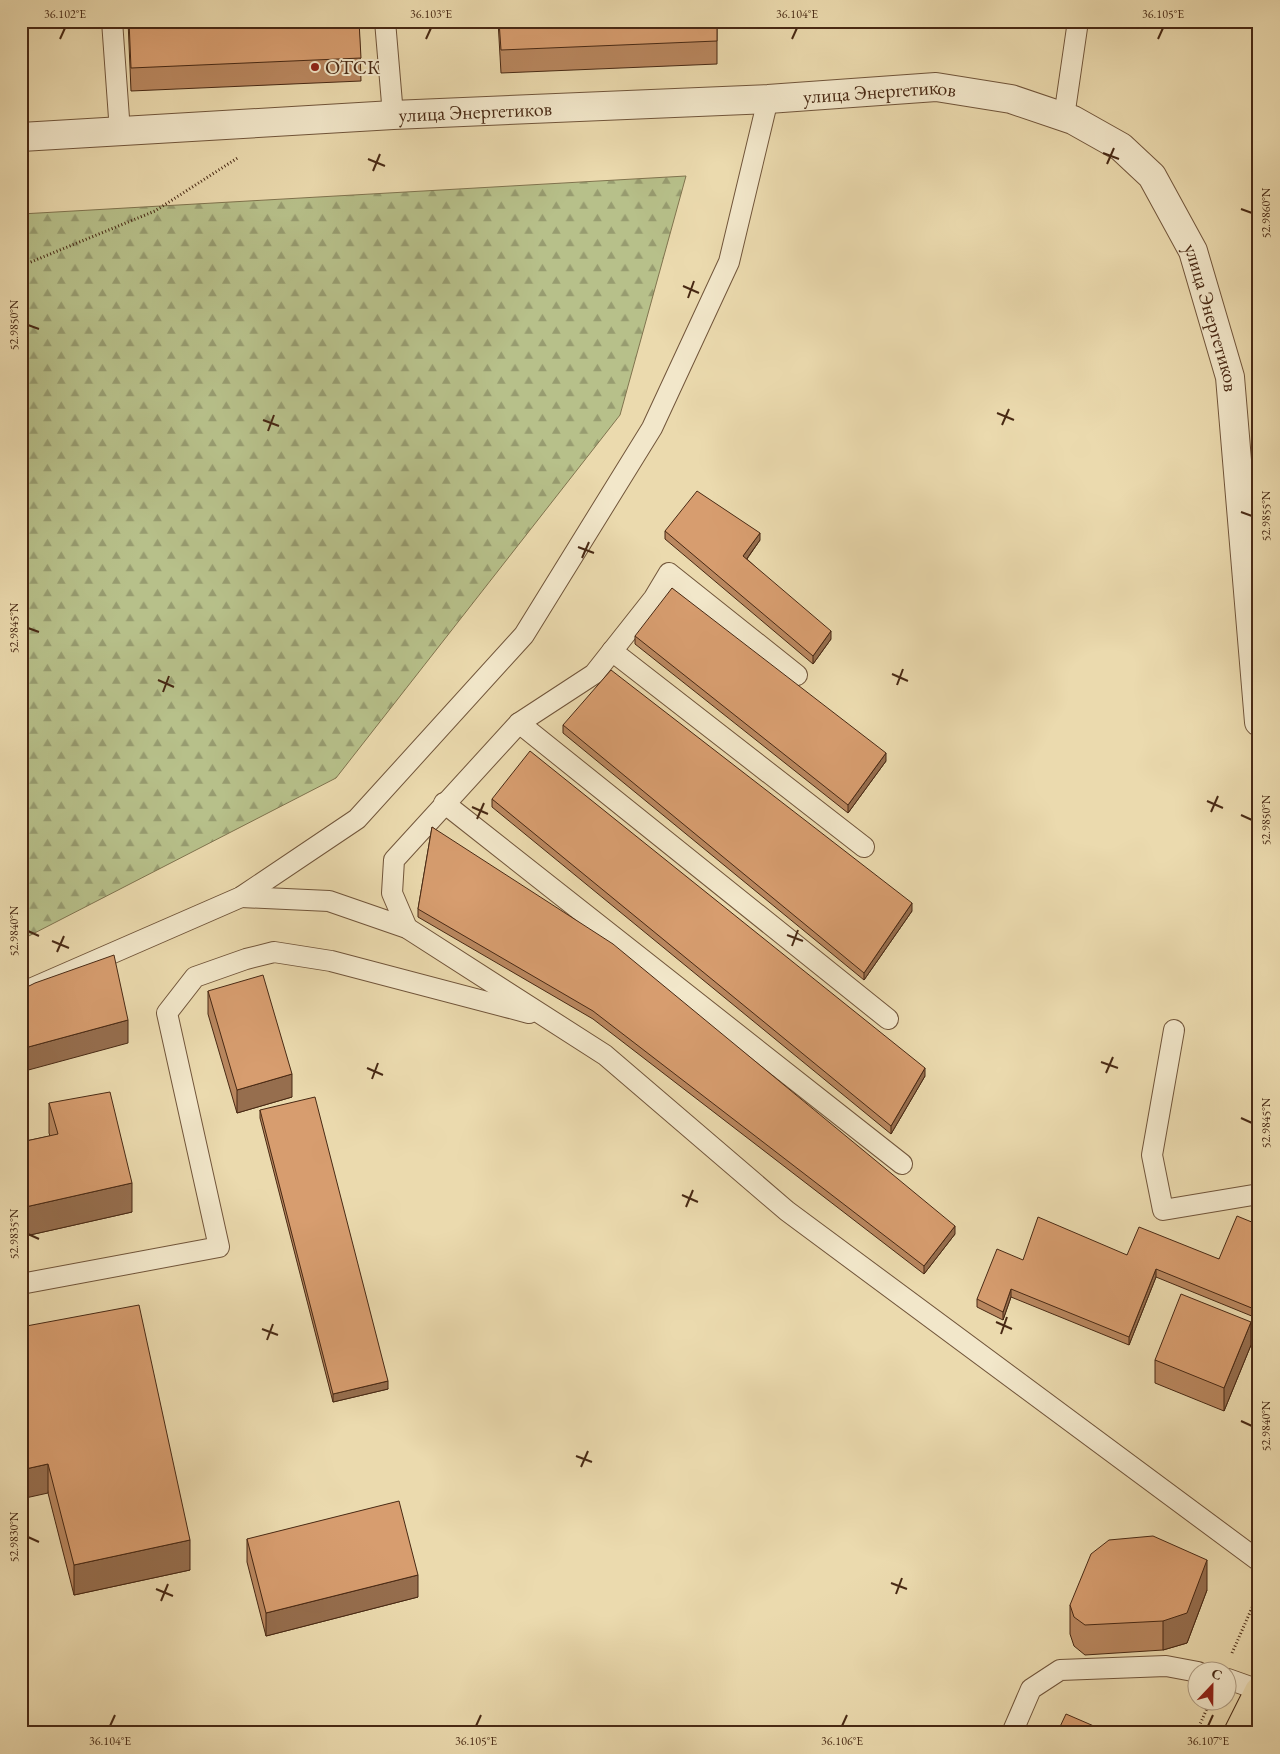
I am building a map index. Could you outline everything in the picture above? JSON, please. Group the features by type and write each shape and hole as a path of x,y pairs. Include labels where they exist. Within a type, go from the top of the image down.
{"main road":[{"path":"1238,1733 1259,1691"}],"street":[{"name":"улица Энергетиков","path":"21,137 394,115 768,99 936,87 1011,99 1064,117 1121,147 1152,176 1193,250 1230,377 1259,722"}],"lane":[{"path":"112,21 120,132"},
{"path":"385,21 394,115"},
{"path":"1064,117 1078,21"},
{"path":"21,993 241,897 357,819 524,635 652,428 729,262 768,99"},
{"path":"407,928 392,893 394,860 519,723 594,674 654,598 669,574 796,675"},
{"path":"612,651 864,847"},
{"path":"519,723 888,1019"},
{"path":"444,803 902,1164"},
{"path":"241,897 329,901 407,928 605,1055 788,1211 1259,1561"},
{"path":"21,1284 219,1247 166,1012 195,977 246,959 274,952 332,961 546,1017"},
{"path":"1174,1030 1152,1155 1163,1210 1259,1194"},
{"path":"1012,1733 1031,1689 1060,1670 1166,1666 1188,1670"},
{"path":"1238,1683 1259,1691"}],"path":[{"path":"21,266 155,210 240,156"},
{"path":"1231,1654 1259,1592"},
{"path":"1196,1733 1205,1712"}],"green space":[{"path":"686,176 620,415 336,778 21,940 21,214"}],"building":[{"path":"129,21 359,21 361,58 131,68"},
{"path":"499,21 717,21 717,41 501,50"},
{"path":"697,491 760,533 743,556 831,631 813,656 665,531"},
{"path":"672,588 886,753 848,805 635,636"},
{"path":"611,670 912,903 864,973 563,725"},
{"path":"530,751 925,1068 891,1126 492,799"},
{"path":"432,827 613,944 955,1226 924,1266 593,1011 418,909"},
{"path":"114,955 128,1020 21,1049 21,990 35,983"},
{"path":"263,975 292,1074 237,1090 208,991"},
{"path":"110,1092 132,1183 21,1208 21,1123 26,1141 58,1134 49,1103"},
{"path":"315,1097 388,1381 333,1394 260,1110"},
{"path":"1237,1216 1259,1225 1259,1311 1156,1269 1129,1337 1011,1289 1003,1312 977,1299 997,1249 1023,1260 1038,1217 1127,1255 1139,1227 1219,1259"},
{"path":"1181,1294 1251,1322 1224,1388 1155,1360"},
{"path":"139,1305 190,1540 74,1565 48,1464 21,1470 21,1327"},
{"path":"399,1501 418,1575 266,1613 247,1539"},
{"path":"1153,1536 1207,1560 1187,1613 1163,1621 1085,1625 1074,1617 1070,1605 1091,1554 1109,1540"},
{"path":"1066,1714 1110,1733 1057,1733"}],"place":[{"name":"ОТСК","path":"315,67"}]}
